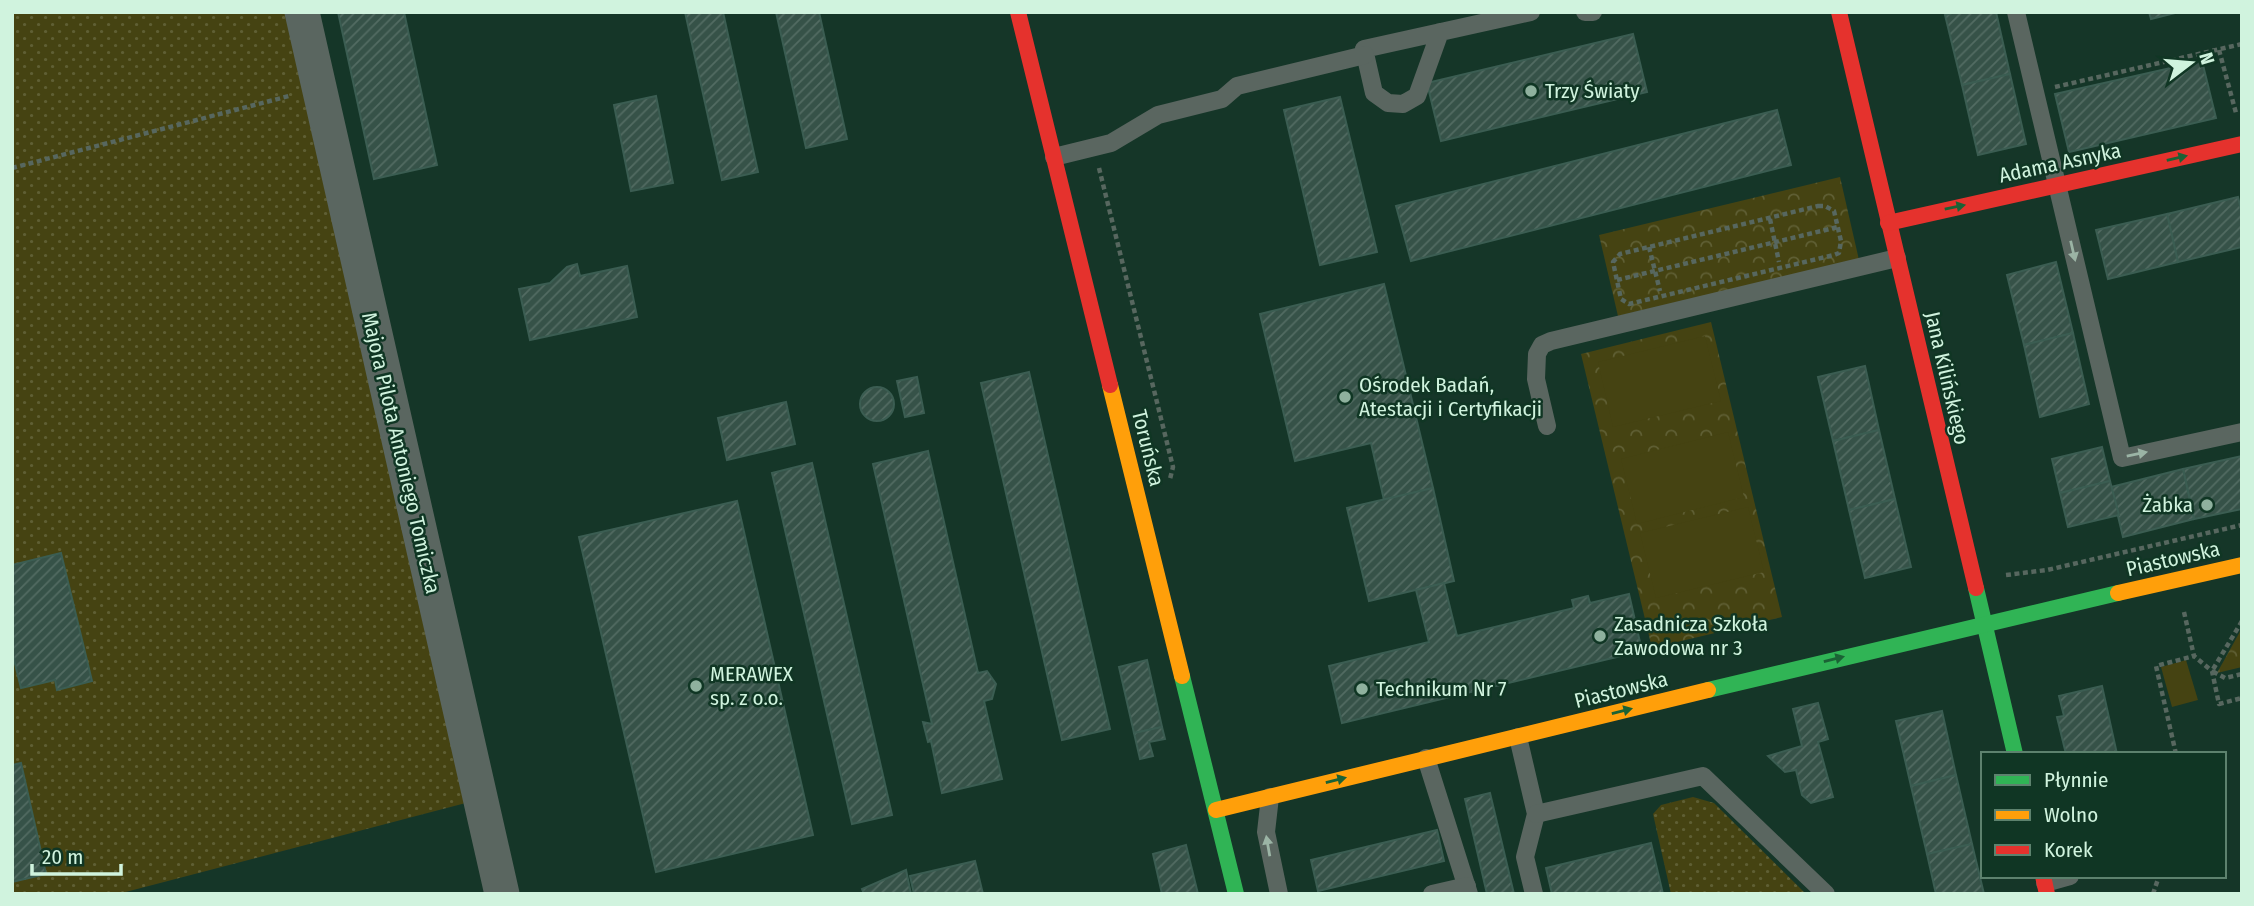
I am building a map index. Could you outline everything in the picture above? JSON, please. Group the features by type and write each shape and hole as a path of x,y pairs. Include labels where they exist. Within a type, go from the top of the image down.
{"street":[{"name":"Majora Pilota Antoniego Tomiczka","path":"302,12 502,894"},
{"name":"Toruńska","path":"1018,12 1236,894"},
{"name":"Jana Kilińskiego","path":"1839,12 2015,752"},
{"name":"Adama Asnyka","path":"1888,223 2242,144"},
{"name":"Piastowska","path":"1216,810 1984,624 2242,565"}],"lane":[{"path":"1440,32 1417,96 1403,104 1388,103 1374,93 1364,49 1440,32 1531,12"},
{"path":"1585,12 1593,12"},
{"path":"2017,12 2122,458 2242,432"},
{"path":"1054,157 1111,143 1158,115 1222,99 1237,86 1365,55"},
{"path":"1547,426 1536,379 1537,354 1542,345 1663,305 1897,258"},
{"path":"1518,737 1536,814 1525,857 1534,894"},
{"path":"1426,758 1468,890 1432,894"},
{"path":"1536,814 1703,776 1826,894"},
{"path":"1270,797 1266,832 1279,894"},
{"path":"2045,884 2064,878"}],"path":[{"path":"2052,88 2242,44"},
{"path":"2219,50 2236,116"},
{"path":"12,168 319,88"},
{"path":"1094,147 1173,467 1168,488"},
{"path":"1825,206 1834,211 1838,227 1841,241 1839,253 1663,305 1624,303 1617,281 1615,258 1649,247 1825,206"},
{"path":"1770,219 1781,268"},
{"path":"1617,281 1838,227"},
{"path":"1649,247 1663,305"},
{"path":"2005,575 2048,570 2242,524"},
{"path":"2183,611 2194,656 2225,678 2242,674"},
{"path":"2242,621 2212,671 2219,704 2242,698"},
{"path":"2176,752 2157,666 2194,656"}],"green space":[{"path":"12,12 302,12 481,799 118,894 12,894"},
{"path":"1840,177 1859,260 1618,316 1599,235"},
{"path":"1711,322 1782,617 1652,648 1581,354"},
{"path":"1705,336 1721,401 1613,427 1598,362"},
{"path":"1728,432 1744,497 1637,524 1621,459"},
{"path":"1748,507 1764,572 1656,598 1640,533"},
{"path":"2242,628 2242,667 2217,673"},
{"path":"2186,660 2198,700 2172,707 2161,667"},
{"path":"1693,797 1714,803 1806,894 1671,894 1653,814 1661,805"}],"building":[{"path":"338,12 404,12 437,165 374,179"},
{"path":"685,12 723,12 758,172 722,180"},
{"path":"776,12 819,12 847,139 806,148"},
{"path":"1956,12 1996,12 2010,74 1962,85 1945,15"},
{"path":"2149,12 2179,12 2151,19"},
{"path":"1633,34 1647,92 1441,141 1427,83"},
{"path":"2202,61 2216,118 2069,152 2055,94"},
{"path":"2010,74 2026,144 1978,155 1962,85"},
{"path":"656,96 673,183 631,191 614,105"},
{"path":"1340,97 1377,252 1320,265 1284,110"},
{"path":"1777,110 1791,165 1411,261 1396,206"},
{"path":"2238,197 2242,214 2242,247 2178,262 2167,214"},
{"path":"2167,214 2178,262 2108,279 2096,230"},
{"path":"2056,262 2073,333 2024,345 2007,275"},
{"path":"577,264 580,276 627,266 637,317 530,340 519,289 550,283 567,267"},
{"name":"Ośrodek Badań, Atestacji i Certyfikacji","path":"1384,284 1433,488 1384,500 1371,443 1295,461 1260,314"},
{"path":"2073,333 2089,404 2040,417 2024,345"},
{"path":"1865,366 1879,430 1833,441 1818,377"},
{"path":"1029,372 1110,729 1062,740 981,383"},
{"path":"917,377 924,413 905,417 897,381"},
{"path":"877,387 889,392 894,404 889,416 877,421 865,416 860,404 865,392"},
{"path":"786,402 795,444 727,460 718,418"},
{"path":"1879,430 1895,499 1849,510 1833,441"},
{"path":"2102,447 2110,481 2060,493 2052,459"},
{"path":"928,451 978,673 987,671 996,684 992,699 984,701 1002,779 942,793 931,741 928,742 923,722 932,724 873,464"},
{"path":"2242,456 2242,509 2194,519 2183,469"},
{"path":"812,463 892,815 852,824 772,473"},
{"path":"2183,469 2194,519 2123,537 2111,487"},
{"path":"2110,481 2119,515 2068,527 2060,493"},
{"path":"1433,488 1454,581 1369,601 1347,508"},
{"path":"1895,499 1911,567 1865,578 1849,510"},
{"name":"MERAWEX sp. z o.o.","path":"737,501 813,835 656,872 579,537"},
{"path":"61,553 92,681 57,690 55,680 21,688 12,652 12,565"},
{"path":"1444,583 1457,636 1574,608 1572,600 1588,596 1590,603 1629,594 1642,651 1342,723 1329,666 1429,642 1416,590"},
{"path":"1147,660 1162,727 1134,733 1119,667"},
{"path":"2102,686 2117,752 2066,752 2057,717 2064,716 2059,696"},
{"path":"1818,703 1828,739 1818,742 1833,797 1811,803 1802,795 1796,770 1785,772 1768,756 1802,746 1793,709"},
{"path":"1942,711 1956,775 1911,786 1896,721"},
{"path":"1162,727 1165,739 1149,742 1153,756 1140,759 1134,733"},
{"path":"21,763 46,874 12,882 12,765"},
{"path":"1956,775 1972,844 1927,854 1911,786"},
{"path":"1490,793 1514,894 1487,894 1465,799"},
{"path":"1437,830 1444,861 1318,891 1311,860"},
{"path":"1651,843 1663,894 1552,894 1546,868"},
{"path":"1972,844 1984,894 1936,894 1927,854"},
{"path":"1186,845 1198,894 1162,894 1153,854"},
{"path":"975,861 983,894 914,894 910,876"},
{"path":"906,870 911,894 864,894 862,889"}],"traffic: fast":[{"path":"1976,588 2015,752"},
{"path":"1708,690 2118,593"},
{"path":"1182,676 1236,894"}],"traffic: slow":[{"path":"1110,385 1182,676"},
{"path":"2118,593 2242,565"},
{"path":"1216,810 1708,690"}],"traffic: jam":[{"path":"1018,12 1110,385"},
{"path":"1839,12 1976,588"},
{"path":"1888,223 2242,144"},
{"path":"2043,878 2047,894"}],"place":[{"name":"Trzy Światy","path":"1531,91"},
{"name":"Ośrodek Badań, Atestacji i Certyfikacji","path":"1345,397"},
{"name":"Żabka","path":"2207,505"},
{"name":"Zasadnicza Szkoła Zawodowa nr 3","path":"1600,636"},
{"name":"MERAWEX sp. z o.o.","path":"696,686"},
{"name":"Technikum Nr 7","path":"1362,689"}]}
